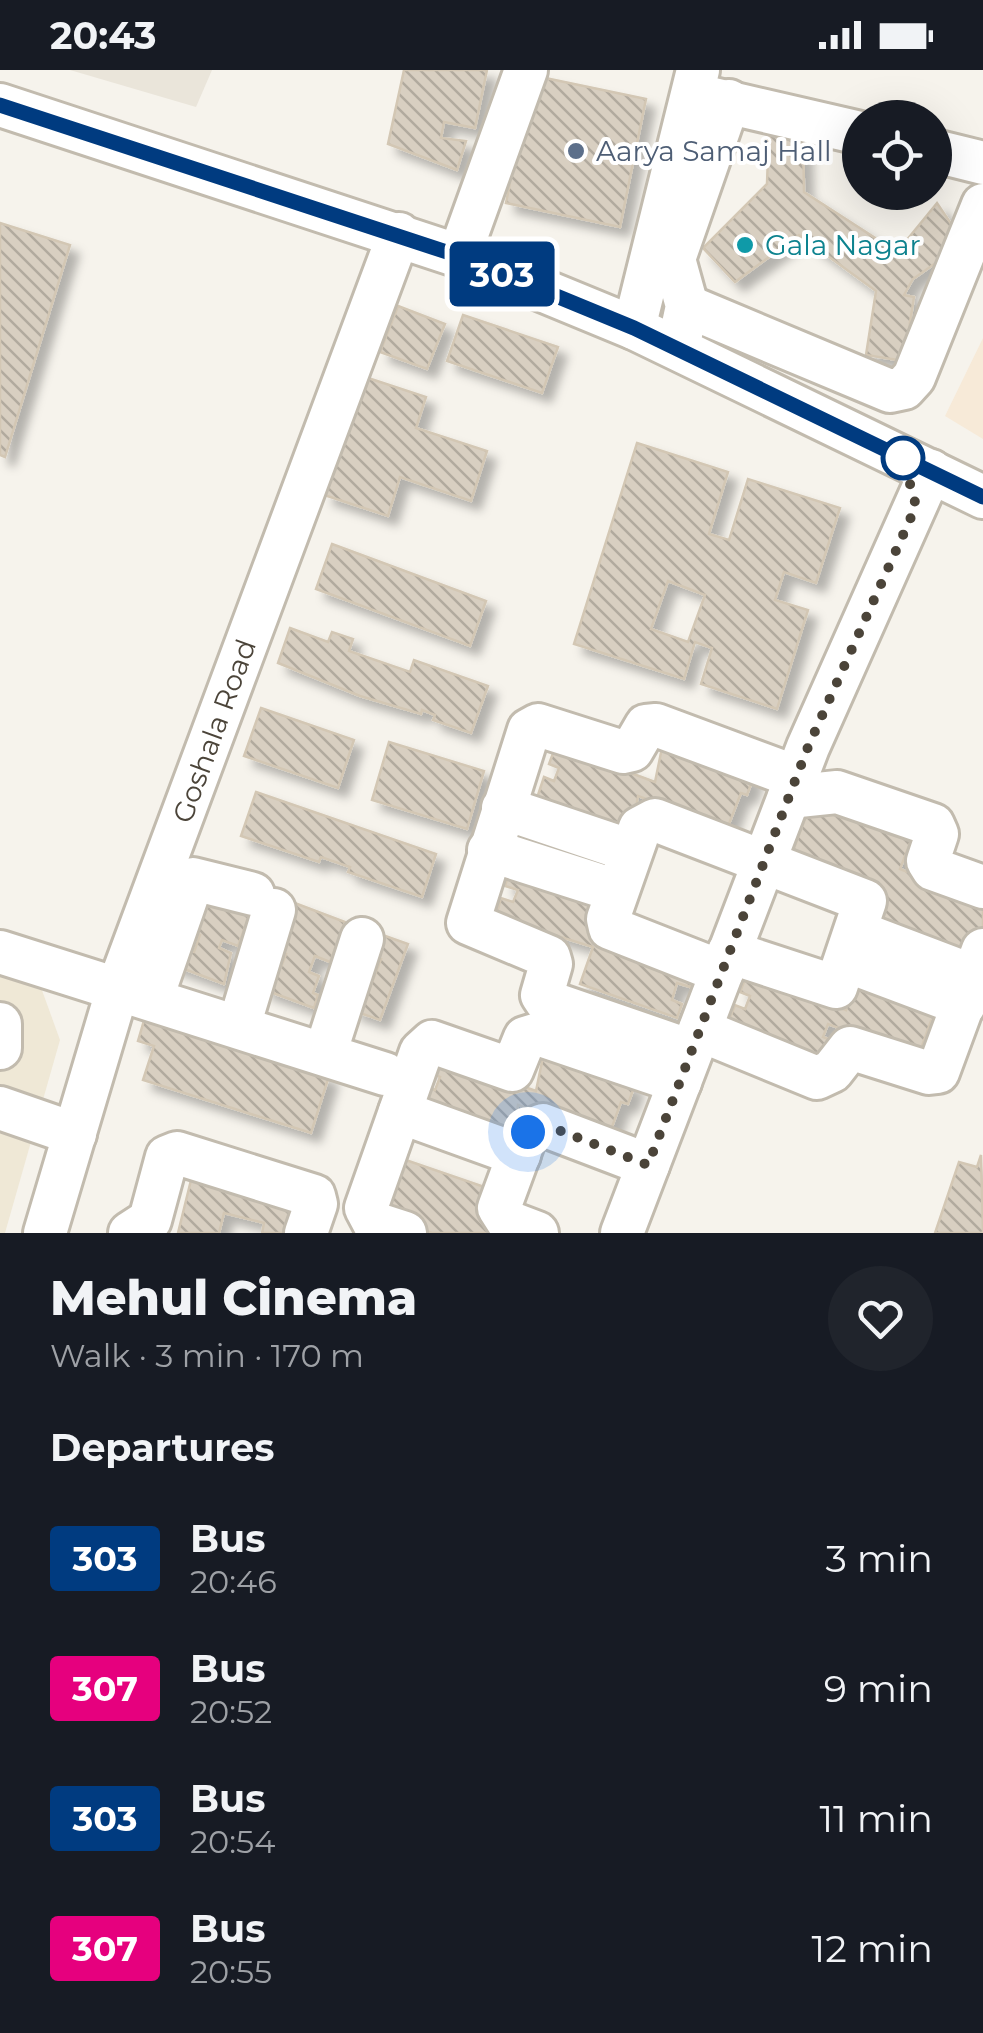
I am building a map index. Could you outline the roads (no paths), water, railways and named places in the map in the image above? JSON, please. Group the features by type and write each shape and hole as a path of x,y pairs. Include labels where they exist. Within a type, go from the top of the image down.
{"street":[{"path":"459,256 526,70"},
{"path":"634,328 706,88"},
{"path":"706,88 842,128"},
{"path":"678,349 687,306 674,259 706,88"},
{"path":"0,105 459,256 634,328 983,497"},
{"path":"952,155 983,162"},
{"path":"687,306 890,391 904,388 914,377 983,205"},
{"name":"Goshala Road","path":"45,1233 75,1134 134,979 399,234"},
{"path":"808,412 826,363"},
{"path":"622,1233 793,787 931,472"},
{"path":"690,1054 546,1001 542,995 551,964 548,957 473,929 466,916 529,730 538,725 623,752 632,750 646,726 656,725 793,787 837,792 933,825 937,834 928,861 933,869 983,888"},
{"path":"503,808 632,851"},
{"path":"656,820 765,859 861,896 866,907 840,982 832,989 610,928 608,919 640,828 656,820"},
{"path":"489,850 617,891"},
{"path":"134,979 193,879 264,902 234,1015"},
{"path":"325,1054 362,939"},
{"path":"405,1233 374,1224 366,1208 392,1108 421,1052 432,1042 512,1070 526,1038 538,1034 690,1054 817,1078 832,1071 850,1048 929,1073 944,1065 973,977 852,947"},
{"path":"0,952 134,979 234,1015 325,1054 392,1108 514,1168"},
{"path":"0,1024 0,1048"},
{"path":"0,1108 75,1134"},
{"path":"536,1233 502,1217 500,1208 528,1132 543,1124 648,1165"},
{"path":"130,1233 150,1220 161,1168 167,1157 177,1154 314,1196 316,1204 306,1233"}],"place":[{"name":"Aarya Samaj Hall","path":"576,151"},
{"name":"Gala Nagar","path":"745,245"}]}
